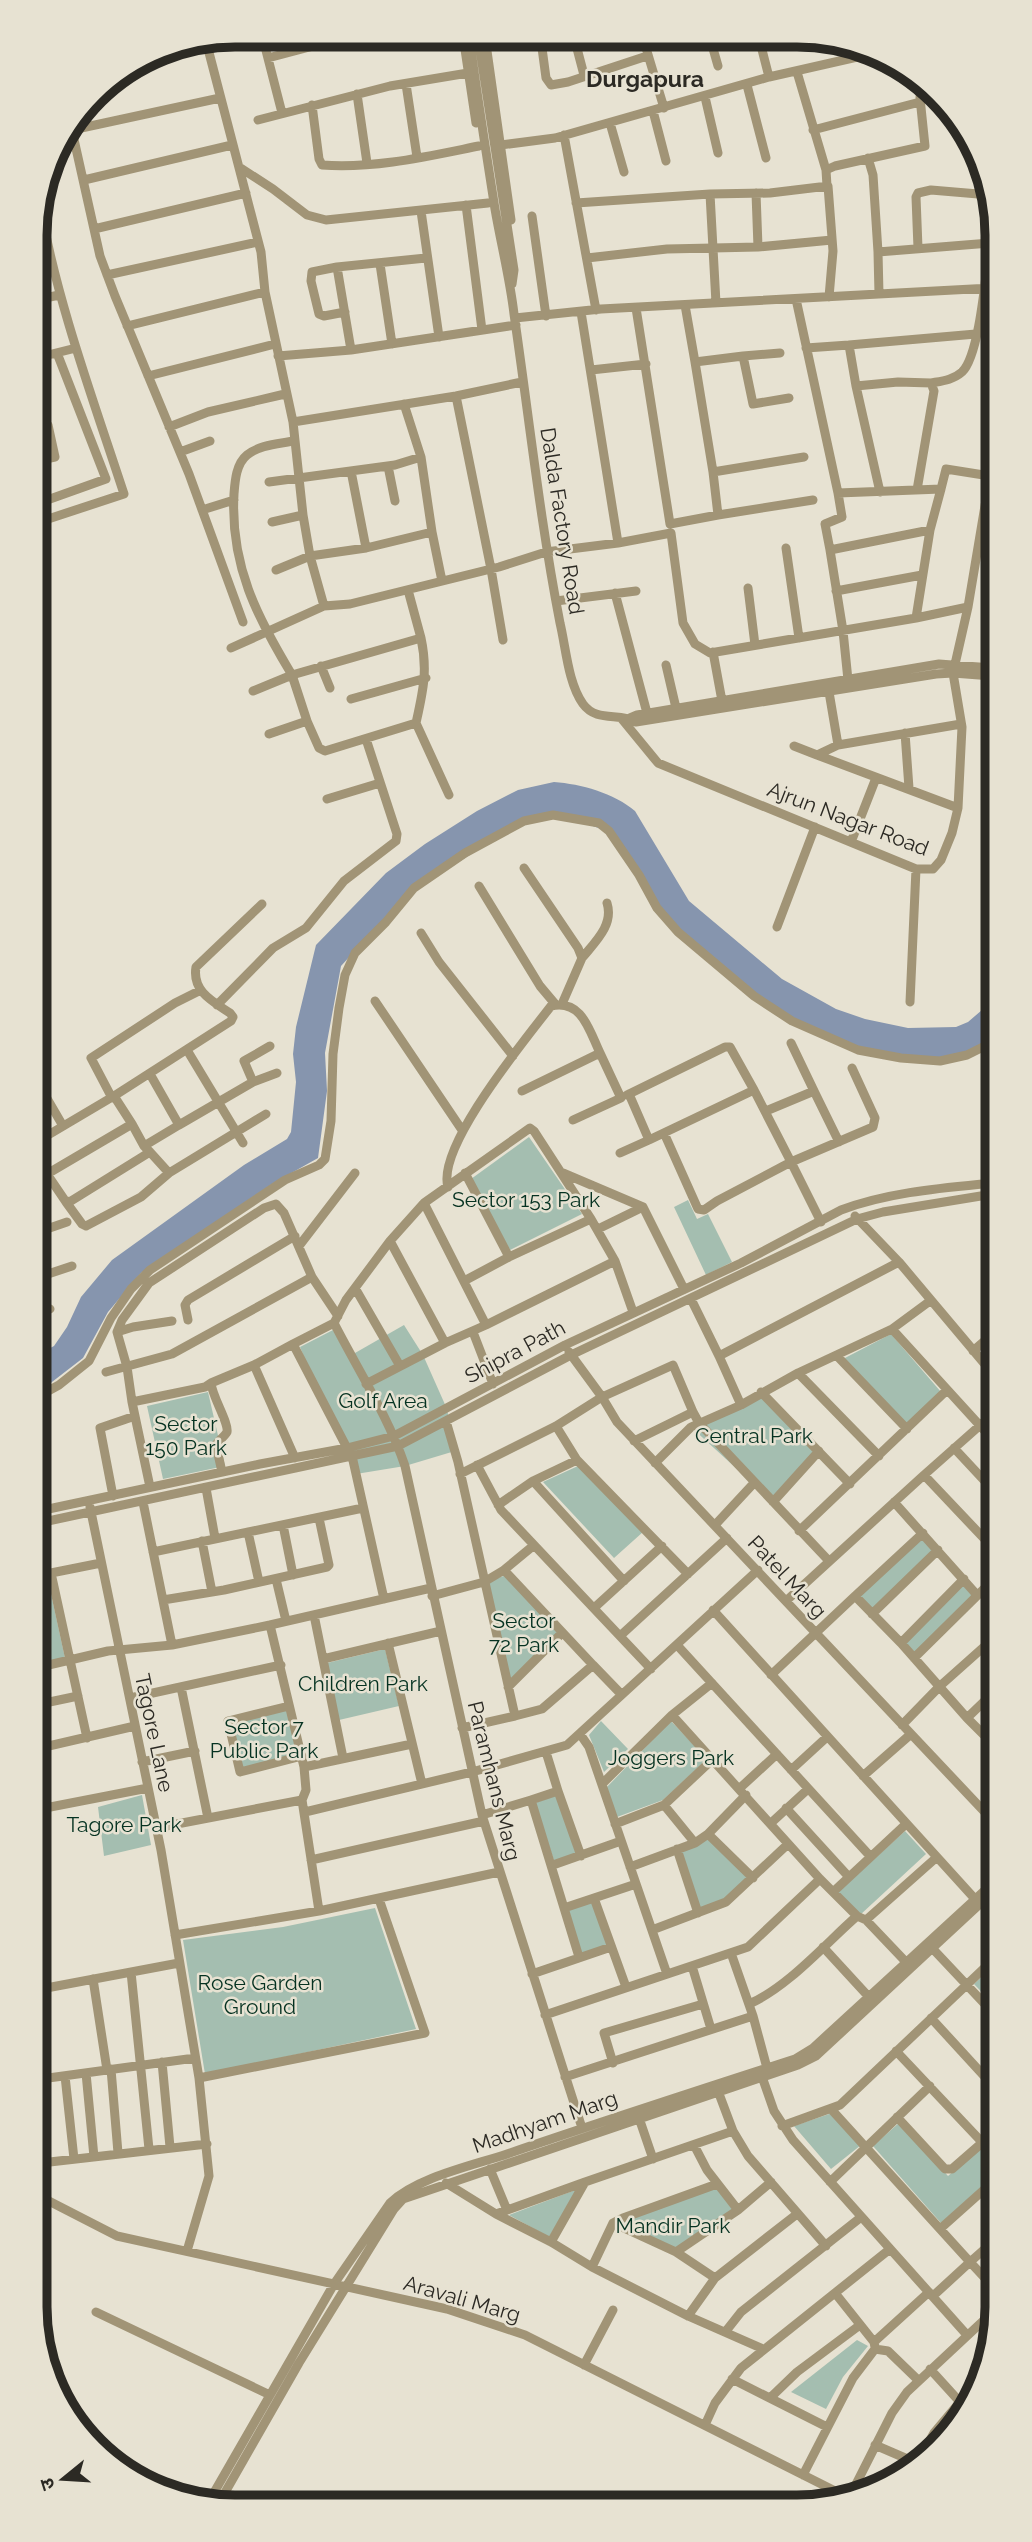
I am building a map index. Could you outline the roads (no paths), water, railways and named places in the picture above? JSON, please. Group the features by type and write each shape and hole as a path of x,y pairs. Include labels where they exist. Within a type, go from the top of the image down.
{"street":[{"path":"543,47 543,65 551,85 647,56"},
{"path":"577,47 584,75"},
{"path":"645,47 664,108"},
{"path":"713,47 719,65"},
{"path":"761,47 769,78"},
{"path":"265,48 282,113"},
{"path":"268,58 306,48"},
{"path":"465,48 479,146 495,207 497,251 510,271"},
{"name":"Dalda Factory Road","path":"471,48 495,207 510,271 522,382 546,552 569,664 578,695 590,711 611,718 625,718 939,664 985,671"},
{"name":"Dalda Factory Road","path":"479,48 495,207"},
{"path":"487,48 516,252 510,271"},
{"path":"208,50 258,242 265,292 292,422 310,556 324,606"},
{"path":"501,145 564,135 769,78 858,57"},
{"path":"797,72 826,170 832,240 829,297"},
{"path":"258,120 406,83 468,73"},
{"path":"406,83 417,157"},
{"path":"747,85 766,158"},
{"path":"357,94 367,163"},
{"path":"826,170 925,146 920,94"},
{"path":"705,97 718,153"},
{"path":"83,126 220,98"},
{"path":"813,130 920,102"},
{"path":"312,105 322,165 417,157 479,146"},
{"path":"653,111 666,161"},
{"path":"610,123 624,172"},
{"path":"564,135 596,310"},
{"path":"75,139 107,275 180,452 243,622"},
{"path":"84,180 232,145"},
{"path":"868,158 873,175 879,294"},
{"path":"239,167 307,215 326,220 466,205 495,207"},
{"path":"576,204 710,194 756,194 827,186"},
{"path":"918,248 918,193 931,190 980,194"},
{"path":"94,229 246,193"},
{"path":"710,194 716,303"},
{"path":"756,194 758,247"},
{"path":"466,205 482,330"},
{"path":"421,211 439,337"},
{"path":"533,216 546,316"},
{"path":"587,258 667,249 758,247 832,240"},
{"path":"107,275 258,242"},
{"path":"48,243 59,295 124,494 48,519"},
{"path":"878,252 985,243"},
{"path":"345,312 320,315 311,281 312,272 426,258"},
{"path":"380,264 392,344"},
{"path":"337,267 351,350"},
{"path":"278,356 351,350 482,330 546,316 596,310 985,288"},
{"path":"127,326 265,292"},
{"path":"48,297 59,295"},
{"path":"856,386 898,382 931,383 951,379 963,371 973,353 985,296"},
{"path":"796,299 842,517 825,524 843,631 848,680"},
{"path":"685,305 718,515"},
{"path":"636,307 683,622 695,644 713,652 968,607"},
{"path":"581,312 618,543"},
{"path":"806,348 976,334"},
{"path":"148,376 275,344"},
{"path":"849,345 880,492"},
{"path":"48,355 76,348"},
{"path":"48,500 106,479 57,353"},
{"path":"695,362 780,353"},
{"path":"743,356 753,404 789,398"},
{"path":"591,370 646,364"},
{"path":"292,422 456,396 522,382"},
{"path":"917,490 934,405 931,383"},
{"path":"169,427 208,412 285,394"},
{"path":"456,396 503,640"},
{"path":"404,404 421,457 442,581"},
{"path":"48,425 55,457 48,458"},
{"path":"180,452 210,440"},
{"path":"293,441 256,449 244,456 238,469 234,500 236,543 242,573 254,607 292,676 306,721 321,751 366,740 416,723"},
{"path":"97,455 109,450"},
{"path":"269,482 388,466 421,457"},
{"path":"713,471 804,457"},
{"path":"388,466 395,500"},
{"path":"916,618 930,530 946,468 985,475"},
{"path":"351,471 366,548"},
{"path":"838,493 941,489"},
{"path":"202,510 234,500"},
{"path":"231,648 324,606 350,604 408,590 546,552 618,543 718,515 813,500"},
{"name":"Ajrun Nagar Road","path":"625,718 658,763 916,869 933,869 941,860 958,808 961,724 955,668 985,507"},
{"path":"272,522 303,515"},
{"path":"830,550 930,530"},
{"path":"276,570 310,556 366,548 432,532"},
{"path":"786,548 799,638"},
{"path":"836,591 922,575"},
{"path":"748,588 755,645"},
{"path":"408,590 426,662 426,678 416,723 449,795"},
{"path":"556,601 636,591"},
{"path":"615,593 647,713"},
{"path":"253,691 321,666 421,638"},
{"path":"713,652 722,701"},
{"path":"666,665 676,708"},
{"path":"321,666 330,688"},
{"name":"Dalda Factory Road","path":"625,718 636,722 830,692 955,668"},
{"path":"351,699 426,678"},
{"path":"830,692 838,745"},
{"path":"269,734 306,721"},
{"path":"817,755 838,745 961,724"},
{"path":"905,733 909,788"},
{"path":"217,1005 273,948 306,928 344,881 394,844 397,834 366,740"},
{"path":"794,747 958,808"},
{"path":"851,842 876,778"},
{"path":"327,799 380,783"},
{"path":"47,1391 89,1361 99,1347 111,1318 131,1289 150,1270 285,1180 319,1165 325,1159 331,1121 333,1054 339,1008 345,975 355,953 386,922 414,888 465,853 524,821 553,815 599,823 615,839 657,908 678,932 754,996 792,1021 858,1050 901,1058 940,1061 967,1055 985,1046"},
{"path":"777,927 815,827"},
{"path":"524,868 582,958"},
{"path":"910,1002 916,869"},
{"path":"479,886 540,986 559,1004 579,1011 649,1140"},
{"path":"448,1187 445,1174 462,1130 551,1006 559,1004 582,958 603,932 610,914 607,903"},
{"path":"48,1135 150,1074 231,1021 233,1017 200,991 194,978 197,967 262,904"},
{"path":"421,933 439,962 513,1056"},
{"path":"169,1173 147,1149 91,1058 176,1003 200,991"},
{"path":"375,1001 462,1130"},
{"path":"791,1043 839,1142"},
{"path":"253,1082 244,1061 270,1046"},
{"path":"573,1121 725,1047 730,1047 766,1111 821,1222"},
{"path":"187,1050 243,1143"},
{"path":"522,1091 600,1053"},
{"path":"664,1133 701,1211 791,1162 873,1127 875,1123 852,1068"},
{"path":"66,1202 179,1125 253,1082 276,1073"},
{"path":"150,1074 179,1125"},
{"path":"620,1153 754,1090"},
{"path":"766,1111 814,1091"},
{"path":"48,1099 63,1126"},
{"path":"48,1175 82,1224 89,1225 141,1197 169,1173 266,1114"},
{"path":"48,1174 132,1124"},
{"path":"132,1402 205,1387 254,1365 336,1320 346,1300 390,1241 424,1203 530,1128 563,1173 598,1229 615,1261 634,1312"},
{"path":"299,1246 355,1173"},
{"path":"465,1173 509,1257"},
{"path":"563,1173 643,1207 684,1289"},
{"name":"Shipra Path","path":"396,1441 565,1345 852,1206 927,1191 985,1184"},
{"name":"Shipra Path","path":"47,1521 206,1488 396,1441 446,1421 571,1355 857,1219 883,1212 985,1195"},
{"path":"424,1203 486,1325"},
{"name":"Paramhans Marg","path":"117,1332 122,1320 149,1283 264,1208 276,1204 280,1207 312,1277 396,1441 405,1466 483,1818 582,2128"},
{"path":"852,1206 857,1219 899,1262 984,1365"},
{"path":"598,1229 643,1207"},
{"path":"464,1282 509,1257 591,1219"},
{"path":"48,1229 67,1222"},
{"path":"188,1320 185,1305 191,1297 295,1236"},
{"path":"390,1241 445,1343"},
{"path":"366,1384 615,1261"},
{"path":"719,1356 899,1262"},
{"path":"47,1274 72,1266"},
{"path":"106,1372 172,1354 312,1277"},
{"path":"355,1288 400,1366"},
{"path":"691,1298 741,1405"},
{"path":"655,1463 691,1427 741,1405 798,1373 892,1329 930,1301"},
{"path":"150,1487 127,1367 117,1332 172,1321"},
{"path":"892,1329 984,1431"},
{"path":"473,1332 493,1384"},
{"path":"972,1351 984,1341"},
{"path":"293,1344 349,1452 384,1599"},
{"name":"Patel Marg","path":"565,1345 617,1422 634,1441 984,1812"},
{"path":"837,1356 907,1429"},
{"path":"254,1365 295,1458"},
{"path":"460,1474 556,1426 602,1397 673,1365 699,1423 829,1561"},
{"path":"798,1373 879,1456"},
{"path":"211,1383 226,1427 225,1434 216,1445 222,1472"},
{"path":"799,1531 946,1391"},
{"path":"761,1392 850,1484"},
{"path":"634,1441 693,1412"},
{"path":"113,1496 100,1428 135,1416"},
{"path":"446,1421 515,1716"},
{"path":"786,1601 984,1421"},
{"path":"556,1426 577,1460 688,1574"},
{"path":"954,1448 984,1481"},
{"path":"773,1502 820,1451"},
{"name":"Shipra Path","path":"47,1509 295,1458 349,1452"},
{"path":"498,1505 533,1481 577,1460"},
{"path":"477,1465 498,1505 651,1668"},
{"path":"924,1475 984,1539"},
{"path":"533,1481 624,1581"},
{"path":"715,1525 754,1483"},
{"path":"206,1488 215,1538"},
{"name":"Tagore Lane","path":"89,1501 156,1828 179,1963 191,2008 209,2176 187,2251"},
{"path":"143,1502 172,1645"},
{"path":"894,1502 977,1595"},
{"path":"153,1552 363,1507"},
{"path":"163,1600 275,1579 329,1565 319,1518"},
{"path":"283,1525 293,1575"},
{"path":"248,1532 259,1582"},
{"path":"771,1675 923,1533"},
{"path":"620,1636 727,1538"},
{"path":"202,1541 212,1592"},
{"path":"47,1665 108,1651 172,1645 384,1599 484,1582 504,1570 533,1545"},
{"path":"594,1608 662,1546"},
{"path":"872,1614 938,1550"},
{"path":"47,1574 101,1563"},
{"path":"504,1570 621,1694"},
{"path":"304,1812 472,1772 568,1745 758,1570"},
{"path":"51,1573 87,1738"},
{"path":"275,1579 286,1621"},
{"path":"901,1643 964,1579"},
{"path":"915,1658 984,1588"},
{"path":"855,1596 984,1735"},
{"path":"713,1610 975,1899"},
{"path":"314,1615 343,1758"},
{"path":"270,1625 304,1767 306,1790 302,1800 319,1911"},
{"path":"323,1659 441,1631"},
{"path":"508,1687 562,1633"},
{"path":"388,1643 422,1784"},
{"path":"677,1644 870,1856"},
{"path":"902,1725 984,1647"},
{"path":"130,1698 281,1665"},
{"path":"462,1728 542,1709 593,1665"},
{"path":"602,1784 672,1715 712,1683"},
{"path":"181,1687 208,1818"},
{"path":"47,1702 78,1696"},
{"path":"967,1718 984,1701"},
{"path":"289,1706 228,1721 240,1772 302,1756"},
{"path":"672,1715 820,1879 857,1916 866,1920 905,1961"},
{"path":"47,1746 135,1726"},
{"path":"580,1734 589,1747 667,1974"},
{"path":"863,1776 911,1734"},
{"path":"791,1770 827,1737"},
{"path":"304,1767 412,1744"},
{"path":"142,1762 195,1752"},
{"path":"546,1752 581,1856"},
{"path":"630,1867 695,1843 708,1834 777,1754"},
{"path":"615,1824 664,1805 713,1759"},
{"path":"47,1808 148,1788"},
{"path":"771,1823 808,1789"},
{"path":"311,1860 483,1818 558,1791"},
{"path":"156,1828 302,1800"},
{"path":"531,1800 579,1957"},
{"path":"664,1805 695,1843"},
{"path":"786,1808 848,1876"},
{"path":"833,1892 906,1824"},
{"path":"708,1834 753,1878"},
{"path":"553,1865 621,1841"},
{"path":"652,1930 726,1902 788,1843"},
{"path":"677,1849 698,1913"},
{"path":"866,1920 937,1857"},
{"path":"175,1935 319,1911 499,1872"},
{"path":"545,2015 748,1947 820,1879"},
{"path":"564,1908 636,1884"},
{"name":"Madhyam Marg","path":"224,2494 345,2287 403,2199 718,2091 795,2059 813,2048 984,1891"},
{"path":"594,1898 626,1987"},
{"path":"199,2078 425,2033 379,1899"},
{"name":"Madhyam Marg","path":"214,2493 334,2284 390,2203 401,2193 582,2128 763,2072 798,2065 816,2056 984,1900"},
{"path":"749,2004 771,1991 857,1916"},
{"path":"532,1974 611,1947"},
{"path":"823,1947 868,1996"},
{"path":"932,1948 984,2003"},
{"path":"731,1953 753,2016 763,2072 774,2111 782,2126 860,2218 967,2335"},
{"path":"47,1988 179,1963"},
{"path":"692,1966 711,2029"},
{"path":"782,2126 839,2105 984,1968"},
{"path":"131,1972 149,2149"},
{"path":"93,1979 109,2070 118,2153"},
{"path":"613,2063 604,2033 704,2004"},
{"path":"565,2077 753,2016"},
{"path":"931,2018 984,2076"},
{"path":"896,2051 984,2144"},
{"path":"47,2078 195,2058"},
{"path":"162,2062 170,2147"},
{"path":"86,2073 94,2157"},
{"path":"65,2076 74,2159"},
{"path":"830,2182 930,2086"},
{"path":"718,2091 733,2131 748,2155 826,2246"},
{"path":"831,2109 984,2278"},
{"path":"897,2117 945,2169 952,2169 984,2146"},
{"path":"639,2118 653,2159"},
{"path":"496,2214 733,2131"},
{"path":"47,2161 207,2144"},
{"path":"694,2145 717,2184 737,2210"},
{"path":"490,2169 507,2210"},
{"path":"551,2242 585,2182"},
{"path":"676,2252 737,2210 771,2182"},
{"path":"446,2183 592,2267 688,2316 763,2349"},
{"path":"592,2267 613,2223 717,2184"},
{"path":"940,2229 984,2190"},
{"name":"Aravali Marg","path":"47,2200 117,2236 447,2309 525,2335 835,2490"},
{"path":"688,2316 715,2278 797,2214"},
{"path":"726,2331 741,2312 860,2218"},
{"path":"613,2223 676,2252 715,2278"},
{"path":"705,2425 715,2403 741,2368 890,2249"},
{"path":"803,2474 853,2378 874,2345 984,2250"},
{"path":"835,2293 874,2345 888,2351 918,2380"},
{"path":"584,2365 613,2310"},
{"path":"96,2312 270,2395"},
{"path":"856,2484 892,2413 918,2380 984,2320"},
{"path":"770,2398 797,2372 860,2325"},
{"path":"930,2369 962,2397"},
{"path":"732,2379 827,2427"},
{"path":"931,2439 951,2413"},
{"path":"875,2445 907,2458"}],"water":[{"path":"554,782 575,785 617,799 635,811 689,901 782,979 836,1009 865,1019 908,1028 956,1027 968,1022 985,1006 985,1045 972,1052 932,1059 858,1048 762,1004 666,922 610,832 561,815 522,822 405,896 341,966 325,1053 327,1091 318,1158 272,1184 141,1273 108,1312 83,1358 47,1385 47,1349 54,1346 67,1327 81,1297 112,1260 244,1165 287,1139 291,1132 296,1082 293,1054 296,1027 316,945 386,873 477,811 518,790"}],"district":[{"name":"Durgapura","path":"645,79"}],"park label":[{"name":"Sector 153 Park","path":"526,1200"},
{"name":"Golf Area","path":"383,1401"},
{"name":"Sector 150 Park","path":"186,1436"},
{"name":"Central Park","path":"754,1436"},
{"name":"Sector 72 Park","path":"524,1633"},
{"name":"Children Park","path":"363,1684"},
{"name":"Sector 7 Public Park","path":"264,1739"},
{"name":"Joggers Park","path":"671,1758"},
{"name":"Tagore Park","path":"124,1825"},
{"name":"Rose Garden Ground","path":"260,1995"},
{"name":"Mandir Park","path":"673,2226"}]}
